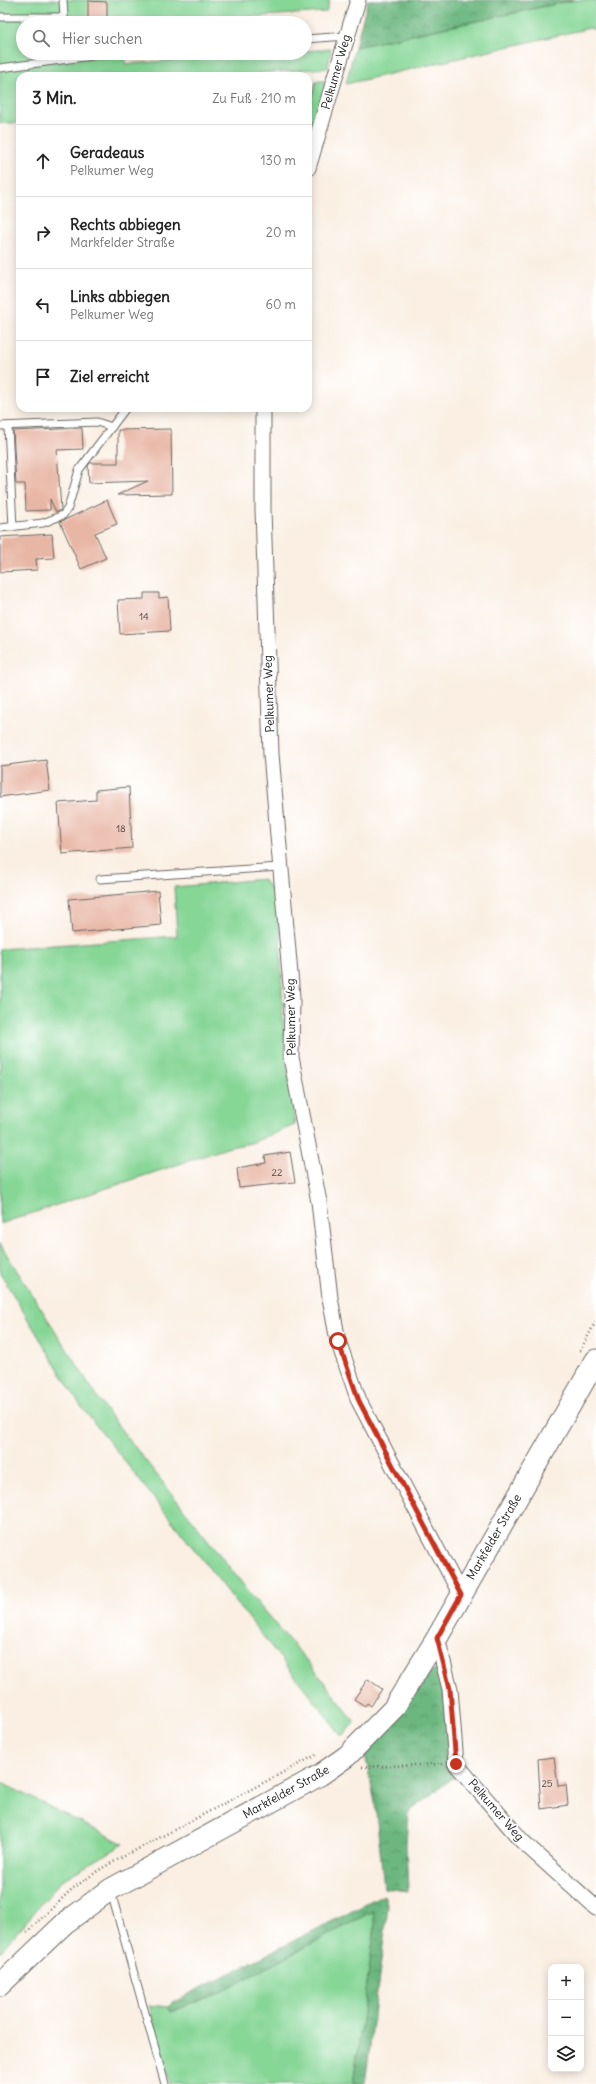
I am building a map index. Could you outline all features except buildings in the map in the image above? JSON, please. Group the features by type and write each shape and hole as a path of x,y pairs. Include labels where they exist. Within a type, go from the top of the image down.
{"street":[{"name":"Pelkumer Weg","path":"312,154 358,0"},
{"name":"Pelkumer Weg","path":"264,412 263,509 271,754 292,997 291,1057 319,1202 330,1298 338,1341 359,1401 461,1595"},
{"name":"Markfelder Straße","path":"0,1985 65,1923 111,1889 320,1774 347,1756 393,1710 437,1638 596,1360"},
{"path":"437,1638 450,1689 456,1764"},
{"name":"Pelkumer Weg","path":"456,1764 522,1841 596,1908"}],"lane":[{"path":"63,0 64,16"},
{"path":"0,17 16,18"},
{"path":"312,38 347,36"},
{"path":"0,68 44,60"},
{"path":"0,528 48,522 65,513 79,470 123,412"},
{"path":"0,426 97,422 112,427"},
{"path":"8,426 13,527"},
{"path":"100,880 280,867"},
{"path":"111,1889 165,2084"}],"path":[{"path":"347,1756 359,1767 456,1764"}],"green space":[{"path":"0,0 330,0 326,12 264,16 16,16 16,60 126,60 126,64 181,60 312,60 312,50 331,49 328,68 271,72 16,72 16,123 0,123"},
{"path":"368,0 574,0 355,47"},
{"path":"574,0 596,0 596,31 590,28 346,84 355,47"},
{"path":"316,81 330,81 312,137 312,97"},
{"path":"263,879 279,900 283,1021 295,1125 251,1143 230,1147 0,1224 0,949 177,936 174,887"},
{"path":"0,1244 105,1409 264,1611 314,1669 355,1722 342,1736 80,1405 0,1273"},
{"path":"439,1669 459,1773 408,1813 406,1846 408,1891 384,1888 375,1803 364,1750 425,1675"},
{"path":"0,1782 124,1844 62,1880 0,1952"},
{"path":"384,1895 388,1907 365,2084 353,2084 375,1927 373,1911 219,1993 171,2012 168,2007 173,2002"},
{"path":"373,1911 375,1927 353,2084 170,2084 149,2005 168,2007 171,2012 219,1993"}],"route":[{"path":"338,1341 359,1401 452,1581 461,1595 437,1638 450,1689 456,1764"}]}
